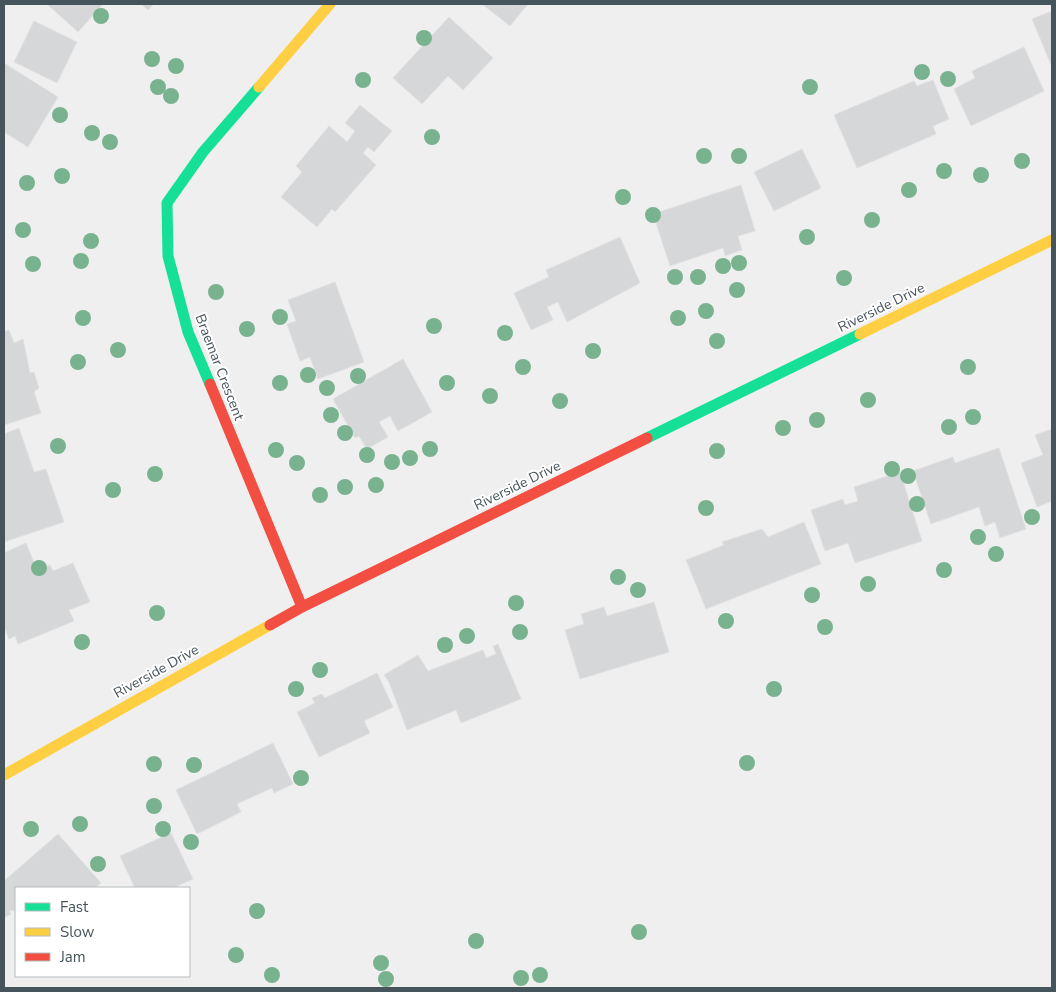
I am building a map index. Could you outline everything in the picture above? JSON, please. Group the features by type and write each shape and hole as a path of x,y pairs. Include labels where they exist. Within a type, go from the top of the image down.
{"main road":[{"name":"Braemar Crescent","path":"302,607 188,332 168,256 167,203 203,152 330,4"},
{"name":"Riverside Drive","path":"4,775 302,607 1052,240"}],"building":[{"path":"47,4 103,4 78,32"},
{"path":"141,4 154,4 148,10"},
{"path":"482,4 528,4 510,26"},
{"path":"1052,11 1052,67 1032,19"},
{"path":"449,17 493,58 463,90 448,76 422,104 393,78"},
{"path":"34,21 77,42 57,83 14,62"},
{"path":"1024,47 1044,91 971,126 954,89 975,78 972,71"},
{"path":"4,63 58,97 28,147 4,132"},
{"path":"933,80 949,119 933,126 936,134 857,168 834,115 914,81 917,86"},
{"path":"360,105 392,131 374,152 368,147 363,153 376,165 335,212 332,209 317,227 281,197 302,172 296,166 329,126 347,142 355,131 345,123"},
{"path":"802,149 821,188 774,211 754,172"},
{"path":"741,185 755,231 738,236 742,250 725,256 723,248 670,266 653,214"},
{"path":"620,237 640,283 567,322 558,302 547,307 553,320 531,330 514,293 549,277 546,270"},
{"path":"335,282 364,362 318,379 310,357 300,361 287,324 296,321 288,300"},
{"path":"9,330 14,343 23,339 30,373 34,372 39,388 34,392 41,413 4,425 4,332"},
{"path":"403,359 432,412 398,431 390,416 379,422 388,437 367,449 359,436 355,438 333,399"},
{"path":"19,428 34,472 46,469 64,522 4,542 4,434"},
{"path":"1052,429 1052,501 1037,507 1021,463 1043,455 1035,435"},
{"path":"999,448 1026,529 1000,538 995,522 985,526 979,507 931,524 913,471 953,457 955,463"},
{"path":"900,472 922,541 855,563 848,543 825,551 811,510 843,499 845,505 858,501 854,487"},
{"path":"804,522 821,564 706,609 686,560 724,545 722,542 762,529 768,537"},
{"path":"26,543 37,570 50,565 53,571 73,563 90,602 69,610 74,621 18,644 15,636 9,639 4,626 4,553"},
{"path":"654,602 669,652 580,679 565,630 584,624 581,614 604,607 607,616"},
{"path":"498,644 521,699 461,723 456,710 407,730 389,682 384,675 418,655 428,671 483,650 486,658 496,654 493,646"},
{"path":"377,673 393,707 364,721 370,733 319,757 297,712 315,703 312,698 322,694 325,698"},
{"path":"273,743 293,784 274,793 272,788 237,804 241,812 197,834 176,790"},
{"path":"171,833 193,879 175,887 135,887 120,856"},
{"path":"58,834 101,883 96,887 15,887 15,910 9,911 11,914 4,918 4,881"}],"traffic: fast":[{"path":"210,384 188,332 168,256 167,203 203,152 259,87"},
{"path":"647,438 860,334"}],"traffic: slow":[{"path":"259,87 330,4"},
{"path":"860,334 1052,240"},
{"path":"4,775 270,625"}],"traffic: jam":[{"path":"210,384 302,607"},
{"path":"270,625 302,607 647,438"}]}
